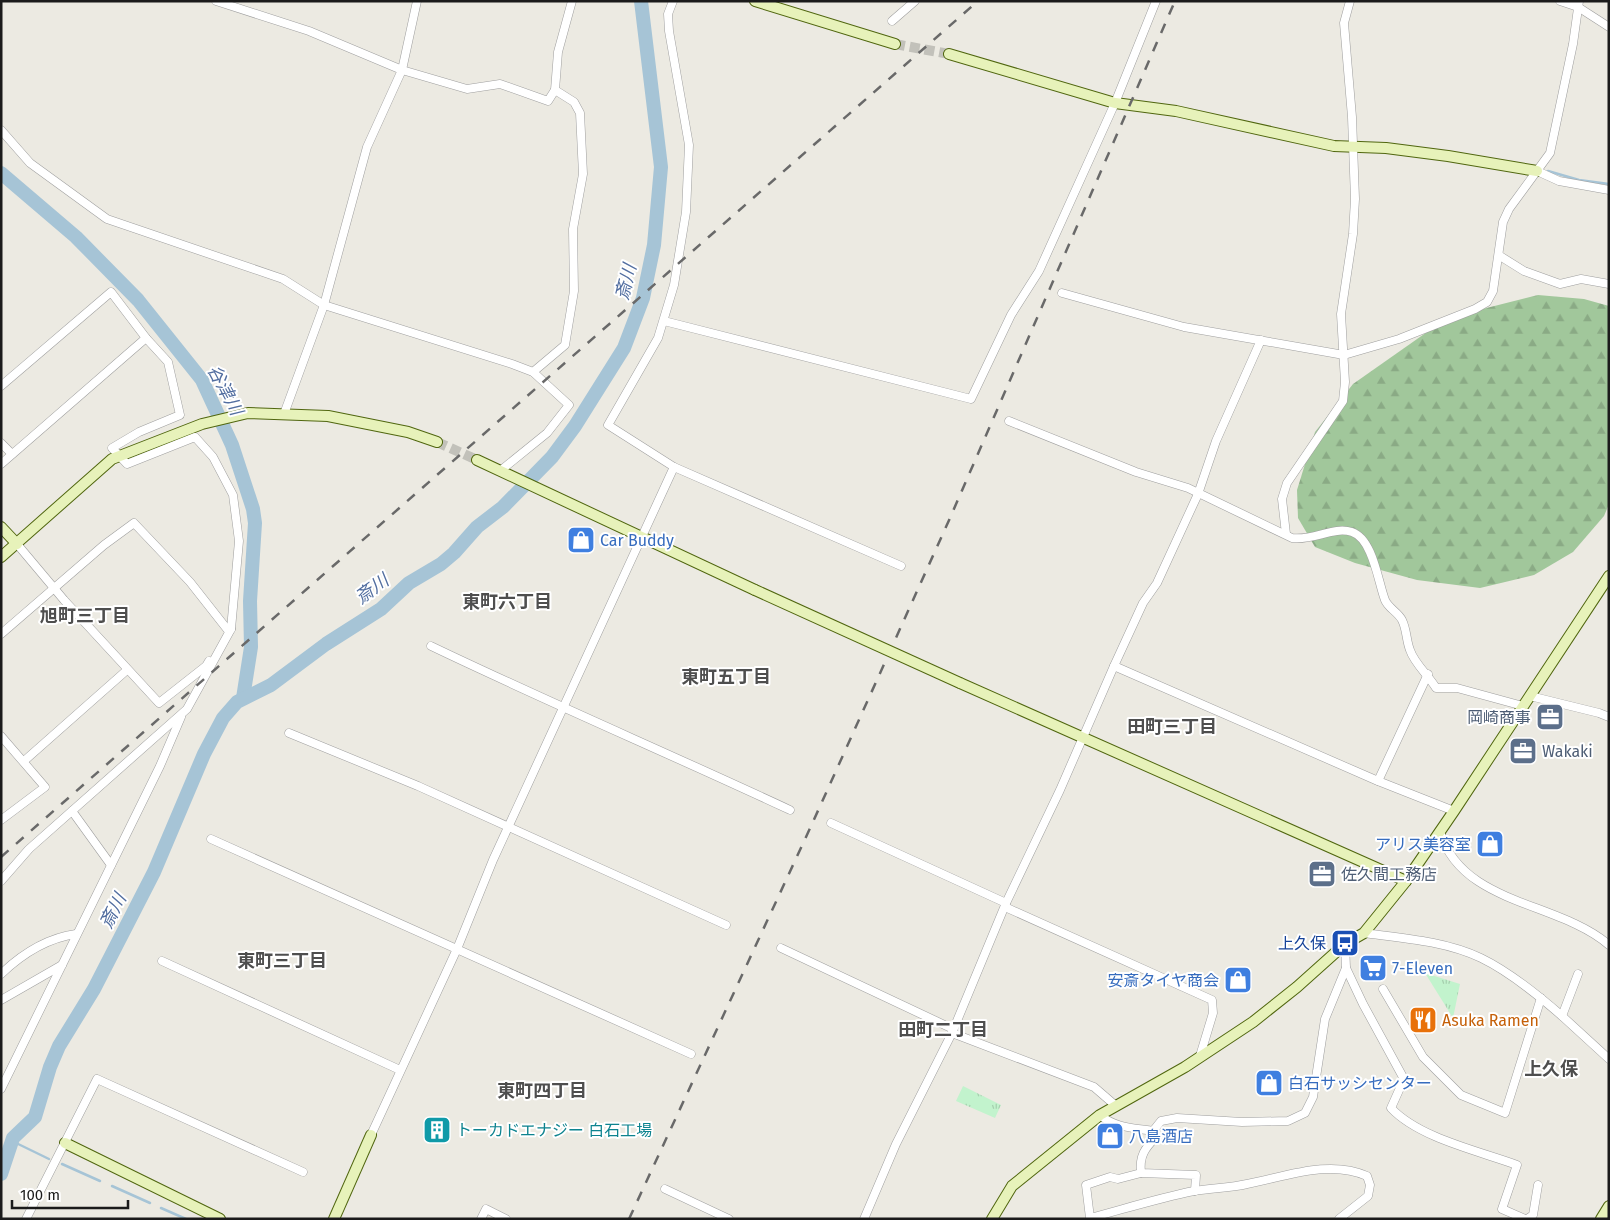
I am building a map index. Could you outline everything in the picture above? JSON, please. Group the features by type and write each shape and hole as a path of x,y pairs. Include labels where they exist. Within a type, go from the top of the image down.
{"street":[{"path":"216,1 309,31 402,70 467,89 500,84 548,101 555,90 558,52 572,1"},
{"path":"284,414 324,305 367,147 402,70 416,1"},
{"path":"673,1 668,14 669,31 689,145 688,186 674,285 658,338 608,425 674,467 902,566"},
{"path":"755,1 894,44"},
{"path":"892,21 915,1"},
{"path":"664,322 971,399 1011,315 1039,271 1115,103 1156,1"},
{"path":"1286,534 1282,499 1287,483 1343,401 1345,382 1341,314 1354,234 1353,148 1344,23 1350,1"},
{"path":"1560,1 1578,4 1609,27"},
{"path":"1062,293 1184,327 1344,355 1399,339 1475,309 1487,302 1493,291 1500,256 1503,222 1509,209 1550,153 1573,44 1578,4"},
{"path":"949,54 1115,103 1176,111 1334,146 1386,148 1448,156 1537,172 1559,181 1609,190"},
{"path":"533,372 564,345 574,291 573,229 583,174 580,113 574,102 555,90"},
{"path":"1,130 30,163 107,219 283,279 324,305 424,338 474,350 533,372 569,405 547,433 502,472"},
{"path":"1500,256 1524,271 1560,284 1581,279 1609,284"},
{"path":"1,386 111,292 146,338 168,362 180,415 139,432 112,448 127,464 195,437 213,457 233,495 237,519 238,565 229,629 187,709 29,849 1,881"},
{"path":"1,464 146,338"},
{"path":"864,1219 896,1144 952,1031 1006,905 1060,790 1143,603 1157,583 1198,494 1216,441 1261,340"},
{"path":"1,557 112,459 202,424 248,413 328,416 408,432 437,442"},
{"path":"1009,421 1136,472 1188,488 1286,534 1305,540 1343,530 1355,533 1361,538 1374,560 1386,602 1401,618 1408,632 1410,651 1428,674 1436,688 1457,688 1523,706"},
{"path":"1,443 12,454"},
{"path":"477,460 641,538 960,683 1406,881"},
{"path":"334,1219 562,708 674,467"},
{"path":"1,634 104,545 134,523 190,582 229,629"},
{"path":"1,526 158,703 206,666 229,629"},
{"path":"992,1219 1012,1186 1100,1115 1185,1067 1253,1022 1345,944 1364,933 1406,881 1440,832 1609,576"},
{"path":"431,646 562,708 667,752 790,810"},
{"path":"1114,666 1378,781 1454,811"},
{"path":"24,761 127,670"},
{"path":"1378,781 1428,674"},
{"path":"1530,696 1598,712 1609,717"},
{"path":"1,1089 160,766 181,715"},
{"path":"288,733 418,786 726,925"},
{"path":"1,736 45,787 2,818"},
{"path":"72,810 111,865"},
{"path":"831,823 1212,1000 1213,1013 1200,1056"},
{"path":"1440,832 1462,867 1485,886 1562,918 1609,945"},
{"path":"211,839 691,1054"},
{"path":"1364,933 1435,944 1481,958 1541,998 1609,1059"},
{"path":"1,974 18,958 37,947 55,938 76,934"},
{"path":"1345,944 1346,968 1363,1004 1404,1079 1391,1108 1399,1117 1434,1135 1516,1165 1502,1209 1526,1219 1533,1215 1538,1185"},
{"path":"781,948 952,1031 1094,1087 1116,1106"},
{"path":"162,961 400,1070"},
{"path":"1,1000 62,965"},
{"path":"1153,1131 1161,1121 1177,1118 1264,1122 1288,1121 1305,1113 1313,1097 1326,1019 1346,968"},
{"path":"1562,1016 1578,974"},
{"path":"1383,989 1423,1057 1461,1095 1504,1113 1541,998"},
{"path":"1,1075 12,1065"},
{"path":"26,1219 97,1079 303,1172"},
{"path":"1100,1115 1108,1122 1124,1127 1153,1131"},
{"path":"1141,1173 1140,1161 1145,1148 1156,1137 1153,1131"},
{"path":"65,1143 208,1216 220,1219"},
{"path":"1195,1191 1196,1175 1141,1173 1118,1179 1110,1177 1086,1185 1090,1218 1195,1191 1247,1184 1310,1170 1356,1171 1367,1176 1370,1185 1368,1196 1340,1219"},
{"path":"665,1189 729,1219"},
{"path":"1603,1218 1609,1206"},
{"path":"481,1219 486,1209 506,1219"}],"green space":[{"path":"1538,295 1584,299 1609,306 1609,504 1604,516 1573,552 1534,575 1480,588 1417,580 1355,563 1315,547 1298,518 1297,490 1315,432 1353,384 1447,318"},
{"path":"1425,973 1460,984 1453,1018"},
{"path":"963,1086 1001,1105 995,1118 956,1101"}],"waterway":[{"name":"斎川","path":"1,1174 13,1138 35,1117 50,1067 59,1046 94,989 154,872 204,754 223,718 237,702 271,685 326,644 381,609 409,583 441,564 454,553 477,527 503,507 552,457 575,426 624,348 643,298 654,245 661,167 641,1"},
{"path":"1548,171 1579,180 1609,184"},
{"name":"谷津川","path":"1,173 76,237 138,300 202,380 232,445 253,509 255,523 250,601 251,647 243,698"},
{"path":"12,1141 49,1159"},
{"path":"62,1164 100,1181"},
{"path":"112,1186 150,1203"},
{"path":"161,1208 186,1219"}],"tunnel":[{"path":"895,44 949,54"},
{"path":"437,442 477,460"}],"railway":[{"path":"1,857 978,1"},
{"path":"629,1219 812,824 950,518 1175,1"}],"place":[{"name":"Car Buddy","path":"581,540"},
{"name":"岡崎商事","path":"1550,717"},
{"name":"Wakaki","path":"1523,751"},
{"name":"アリス美容室","path":"1490,844"},
{"name":"佐久間工務店","path":"1322,874"},
{"name":"上久保","path":"1345,943"},
{"name":"7-Eleven","path":"1373,968"},
{"name":"安斎タイヤ商会","path":"1238,980"},
{"name":"Asuka Ramen","path":"1423,1020"},
{"name":"白石サッシセンター","path":"1269,1083"},
{"name":"トーカドエナジー 白石工場","path":"437,1130"},
{"name":"八島酒店","path":"1110,1136"}],"district":[{"name":"東町六丁目","path":"507,602"},
{"name":"旭町三丁目","path":"85,616"},
{"name":"東町五丁目","path":"726,677"},
{"name":"田町三丁目","path":"1172,727"},
{"name":"東町三丁目","path":"282,961"},
{"name":"田町二丁目","path":"943,1030"},
{"name":"上久保","path":"1551,1069"},
{"name":"東町四丁目","path":"542,1091"}]}
